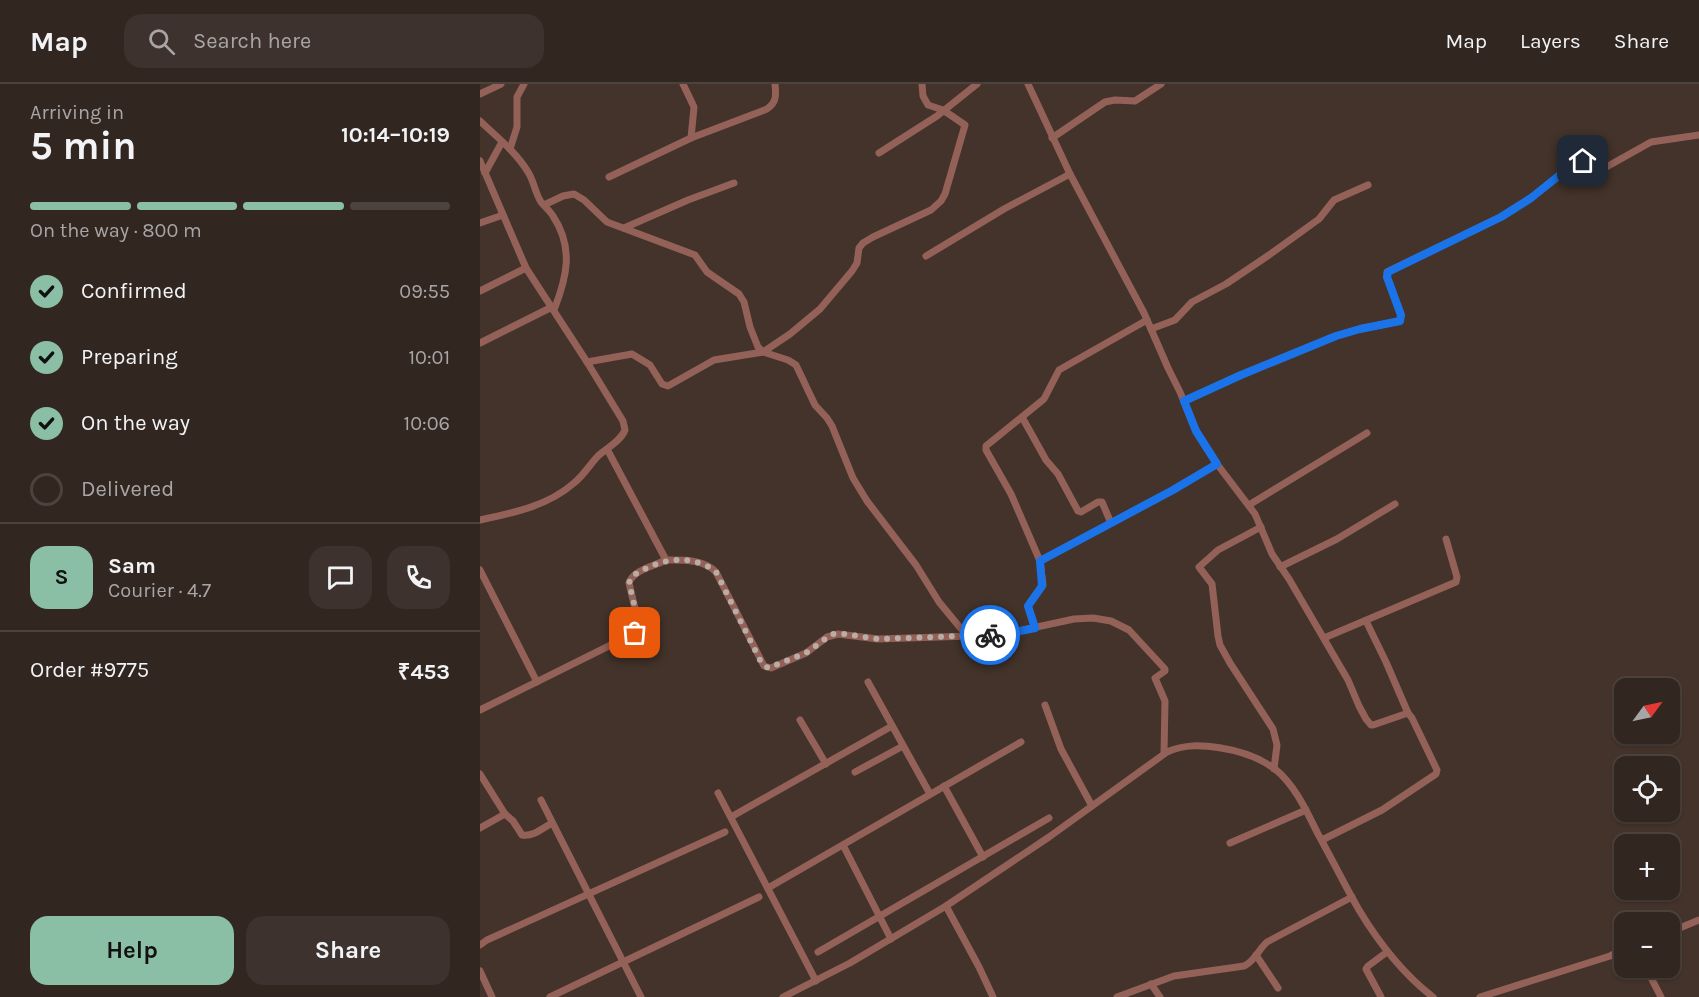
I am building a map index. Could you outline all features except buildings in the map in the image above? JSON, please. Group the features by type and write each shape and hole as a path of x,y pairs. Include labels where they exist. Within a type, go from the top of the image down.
{"street":[{"path":"480,94 501,84"},
{"path":"510,150 517,127 518,97 524,84"},
{"path":"683,84 694,107 692,138"},
{"path":"609,177 692,138 767,109 775,103 775,84"},
{"path":"588,362 632,354 650,364 662,384 668,386 714,360 763,352 790,334 820,309 855,267 859,248 863,243 925,214 941,201 945,194 966,126 943,110 928,105 923,96 922,84"},
{"path":"879,153 927,123 977,84"},
{"path":"1028,84 1070,174 1147,320 1196,431 1217,464 1255,514 1272,554 1324,638 1348,680 1359,706 1371,725 1408,713"},
{"path":"1052,138 1105,102 1115,99 1135,101 1161,84"},
{"path":"480,121 510,150 528,172 540,200 556,222 566,252 567,265 565,277 553,308 480,344"},
{"path":"1184,401 1336,336 1400,321 1401,315 1387,277 1388,272 1501,217 1531,198 1576,162 1583,161 1596,170 1601,170 1651,142 1699,135"},
{"path":"485,173 502,142"},
{"path":"480,161 526,268 588,362 625,426 624,434 591,463 574,483 549,499 517,512 480,520"},
{"path":"926,256 1004,209 1070,174"},
{"path":"624,228 695,197 734,183"},
{"path":"1151,329 1175,320 1192,302 1242,274 1319,219 1330,203 1336,199 1368,185"},
{"path":"544,205 563,196 574,194 584,200 603,220 692,253 707,272 736,291 744,302 756,344 763,352 796,365 815,405 830,421 864,496 916,565 939,602 967,636"},
{"path":"480,223 503,215"},
{"path":"480,291 526,268"},
{"path":"1035,628 1028,606 1042,586 1040,561 1011,494 986,447 1044,399 1059,370 1147,320"},
{"path":"1022,417 1078,511 1082,512 1102,502 1111,523"},
{"path":"1249,505 1367,433"},
{"path":"607,448 666,560"},
{"path":"1040,561 1217,464"},
{"path":"1280,567 1337,539 1395,504"},
{"path":"1261,528 1218,550 1199,567 1212,585 1220,645 1273,729 1277,745 1274,769"},
{"path":"1324,638 1457,581 1446,539"},
{"path":"480,710 638,631 639,625 630,579 634,574 666,560 686,559 712,568 716,572 762,664 768,668 806,653 832,634 878,639 1000,635 1074,619 1092,618 1101,618 1122,626 1137,637 1165,669 1155,678 1165,701 1164,753"},
{"path":"480,570 537,682"},
{"path":"1322,840 1382,810 1437,773 1366,621"},
{"path":"868,682 930,795"},
{"path":"1045,705 1061,749 1092,806"},
{"path":"800,720 826,764"},
{"path":"730,817 892,726"},
{"path":"768,888 1021,742"},
{"path":"783,997 850,963 946,906 1049,837 1164,753 1180,746 1192,745 1238,751 1258,758 1284,777 1306,810 1352,897 1387,952 1433,997"},
{"path":"855,772 903,746"},
{"path":"480,774 522,836 531,835 552,823"},
{"path":"944,786 983,857"},
{"path":"718,793 816,981"},
{"path":"541,800 641,997"},
{"path":"1230,843 1306,810"},
{"path":"480,828 505,814"},
{"path":"818,952 1049,818"},
{"path":"480,945 725,832"},
{"path":"843,845 891,939"},
{"path":"550,997 759,897"},
{"path":"1117,997 1151,984 1188,974 1244,966 1251,962 1267,942 1352,897"},
{"path":"946,906 993,997"},
{"path":"1680,928 1699,920"},
{"path":"1379,996 1366,969 1387,952"},
{"path":"1480,997 1614,954"},
{"path":"1256,955 1278,988"},
{"path":"480,971 492,997"},
{"path":"1651,978 1661,997"},
{"path":"1151,984 1160,997"}],"way so far":[{"path":"635,633 639,625 629,583 631,577 666,560 686,559 712,568 716,572 762,664 768,668 812,650 832,634 878,639 990,635"}],"route":[{"path":"990,635 1035,628 1028,606 1042,589 1040,561 1217,464 1196,431 1184,401 1346,332 1400,321 1401,315 1386,273 1501,217 1531,198 1576,162 1583,161"}]}
